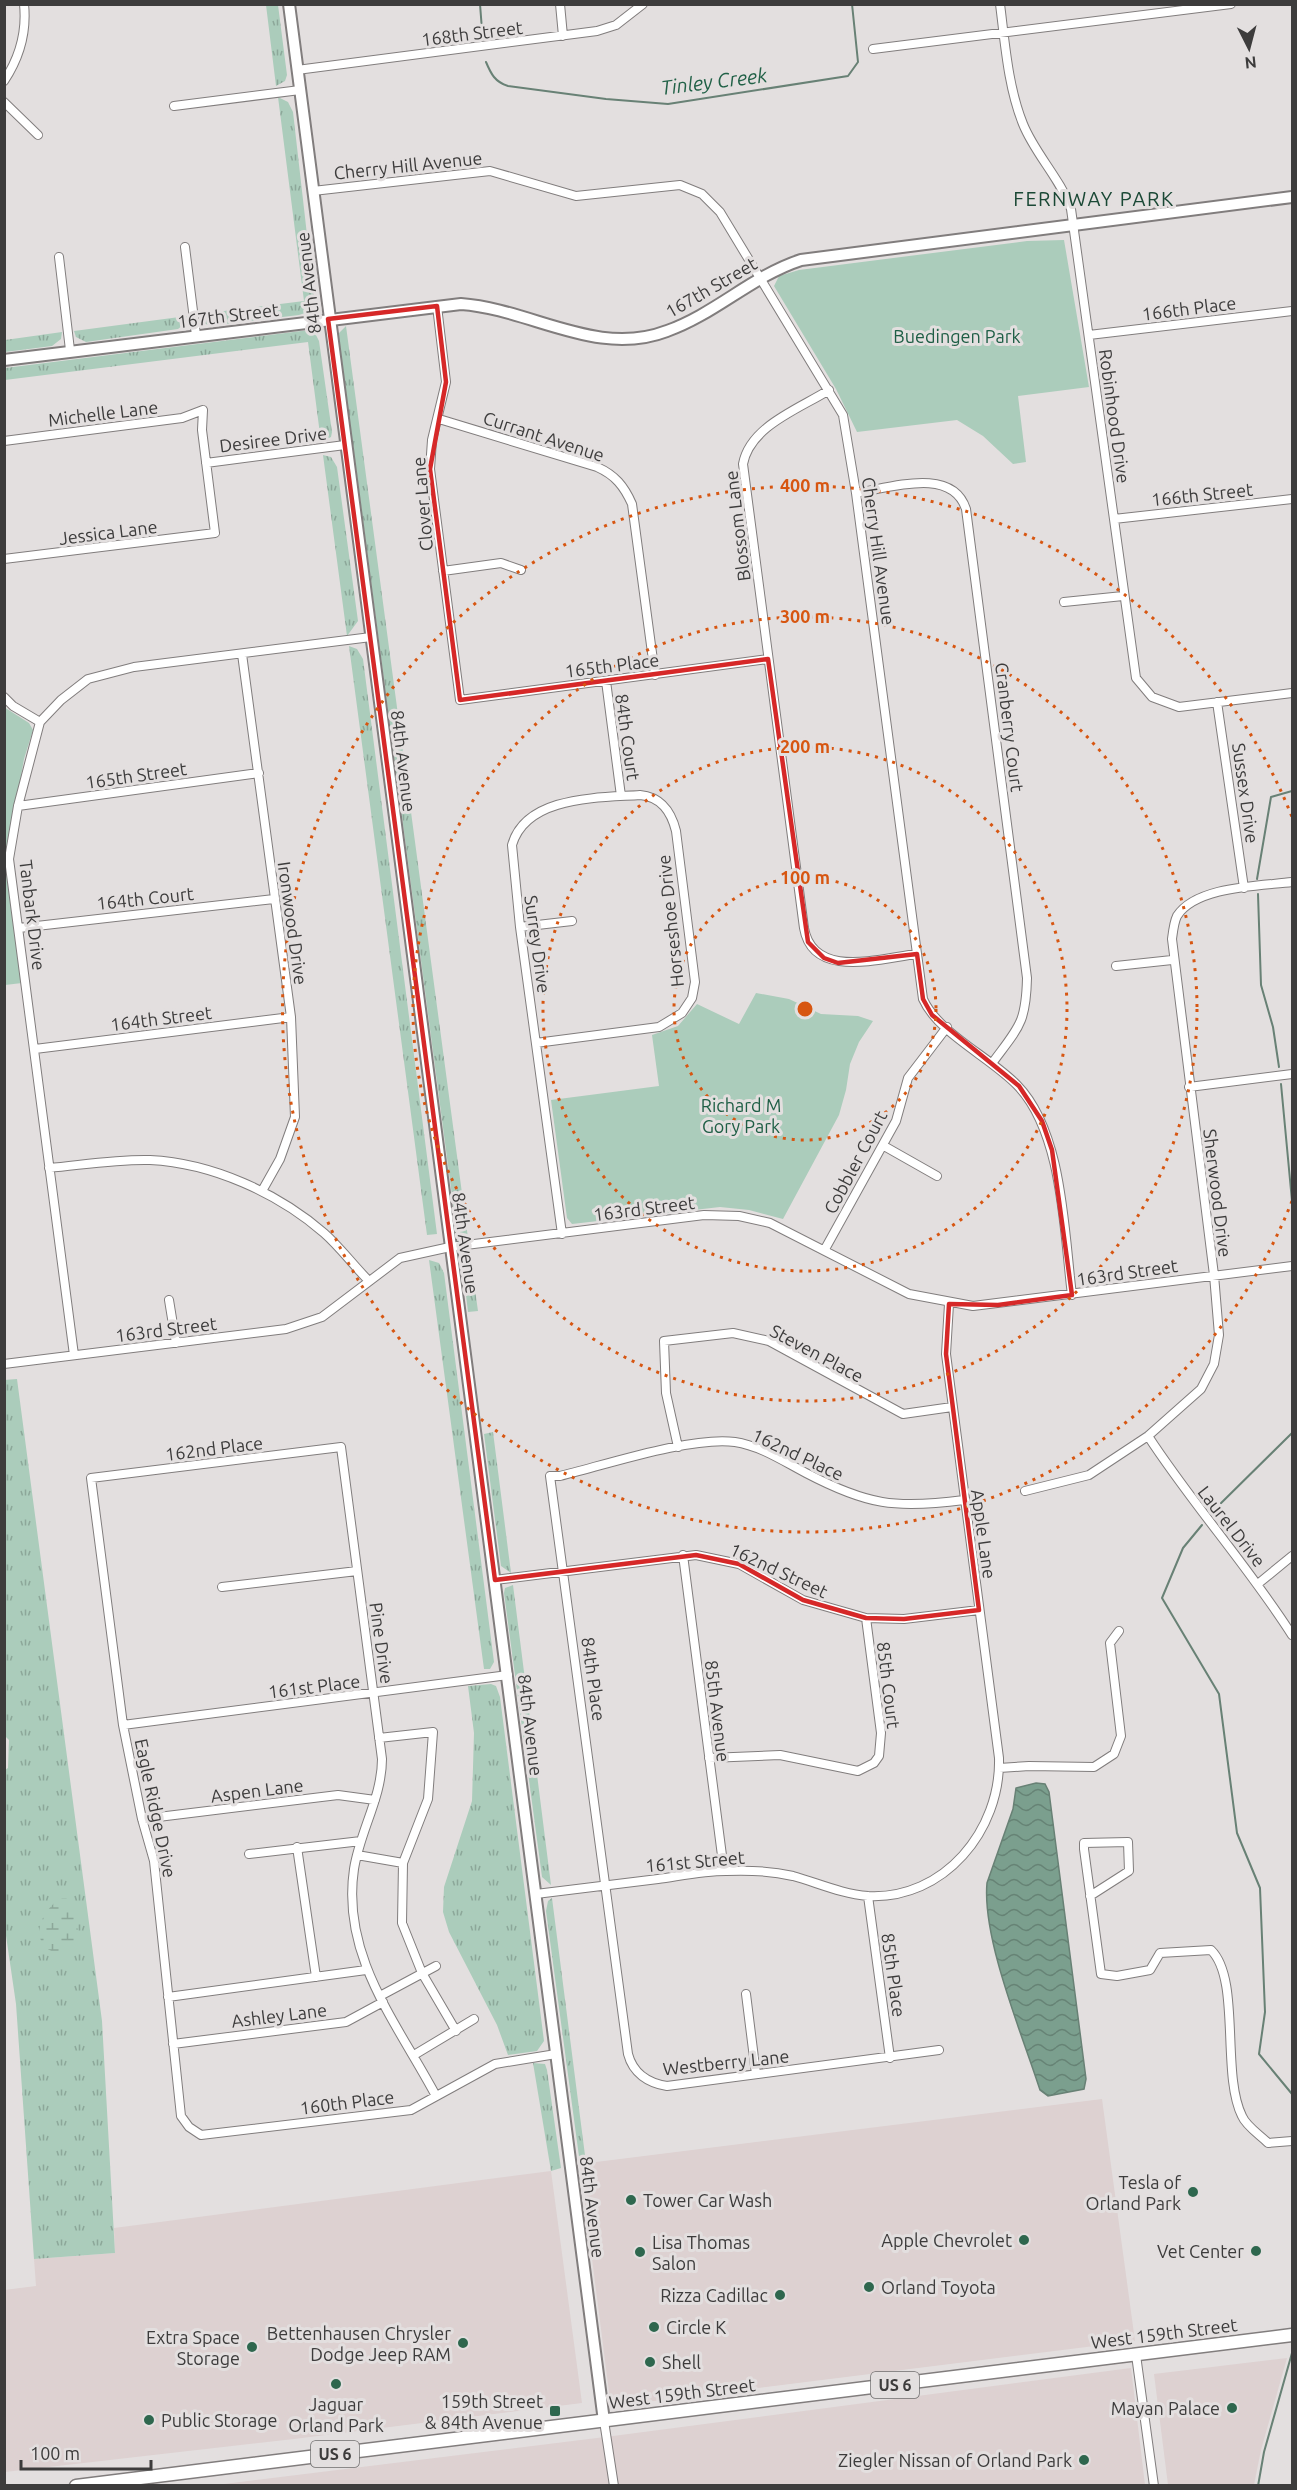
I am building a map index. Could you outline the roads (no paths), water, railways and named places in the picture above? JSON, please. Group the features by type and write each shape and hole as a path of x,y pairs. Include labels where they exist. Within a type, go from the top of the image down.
{"main road":[{"name":"West 159th Street","path":"76,2486 1293,2335"}],"street":[{"path":"4,81 13,68 22,44 24,4"},
{"name":"84th Avenue","path":"289,4 328,319 614,2486"},
{"path":"560,4 563,36"},
{"name":"168th Street","path":"297,70 563,36 616,25 643,4"},
{"name":"Robinhood Drive","path":"1000,4 1013,86 1023,124 1065,193 1074,224 1134,672 1143,689 1157,700 1172,706 1293,693"},
{"path":"873,49 1232,4"},
{"path":"174,106 300,90"},
{"path":"4,102 38,135"},
{"name":"Cherry Hill Avenue","path":"313,191 490,171 576,195 680,185 702,194 715,205 829,390 846,423 923,999 932,1015 993,1062 1019,1086 1047,1133 1055,1164 1072,1295"},
{"name":"167th Street","path":"4,360 437,306 486,306 592,338 631,339 656,335 679,326 777,268 801,260 1293,197"},
{"path":"185,247 196,335"},
{"path":"59,257 70,350"},
{"name":"Clover Lane","path":"437,306 446,382 430,458 460,700"},
{"name":"166th Place","path":"1089,336 1293,311"},
{"name":"Blossom Lane","path":"829,390 761,431 754,438 745,455 744,475 808,942 824,958 838,963 917,954"},
{"name":"Michelle Lane","path":"4,441 182,418 203,410 202,430 206,463"},
{"name":"Currant Avenue","path":"439,419 597,467 609,473 619,482 632,504 655,675"},
{"name":"Desiree Drive","path":"206,463 345,446"},
{"name":"Jessica Lane","path":"4,560 215,533 206,463"},
{"name":"Cranberry Court","path":"856,493 938,483 958,493 966,509 1027,978 1026,1003 1022,1022 993,1062"},
{"name":"166th Street","path":"1114,519 1293,499"},
{"path":"443,571 501,563 521,570"},
{"path":"1064,602 1123,596"},
{"name":"Tanbark Drive","path":"74,1355 9,859 18,806 40,722 61,700 88,679 134,667 371,638"},
{"name":"Ironwood Drive","path":"242,654 291,1017 295,1117 280,1159 262,1191"},
{"name":"165th Place","path":"460,700 768,659"},
{"name":"84th Court","path":"606,681 621,796"},
{"path":"4,697 13,706 40,722"},
{"name":"Sussex Drive","path":"1218,702 1244,888"},
{"name":"165th Street","path":"18,806 259,773"},
{"name":"Surrey Drive","path":"562,1234 512,854 519,828 533,814 551,806 640,795 654,798 662,803 672,816"},
{"name":"Horseshoe Drive","path":"536,1043 659,1027 676,1019 689,1004 695,981 672,816"},
{"name":"Sherwood Drive","path":"1025,1491 1089,1475 1148,1436 1201,1389 1214,1364 1219,1335 1214,1275 1172,960 1172,939 1176,917 1186,906 1200,898 1244,888 1293,882"},
{"name":"164th Court","path":"19,928 274,899"},
{"path":"520,927 572,921"},
{"path":"1116,966 1172,960"},
{"name":"164th Street","path":"35,1049 291,1017"},
{"name":"Cobbler Court","path":"825,1249 884,1146 896,1121 908,1078 947,1028"},
{"path":"1190,1087 1293,1074"},
{"path":"884,1146 937,1176"},
{"path":"49,1168 150,1160 206,1170 262,1191 293,1208 325,1234 368,1280"},
{"name":"163rd Street","path":"4,1365 303,1324 322,1317 400,1258 450,1247 724,1215 770,1223 825,1249 893,1286 926,1299 950,1304 998,1305 1293,1266"},
{"path":"169,1300 176,1342"},
{"name":"Apple Lane","path":"950,1304 946,1354 999,1768"},
{"name":"Steven Place","path":"678,1447 666,1393 664,1341 733,1333 758,1338 769,1341 903,1414 952,1407"},
{"name":"Laurel Drive","path":"1148,1436 1199,1509 1259,1583 1293,1635"},
{"name":"162nd Place","path":"550,1476 560,1476 678,1447 721,1441 750,1446 846,1493 886,1505 916,1505 964,1500"},
{"name":"162nd Place","path":"91,1478 341,1447"},
{"name":"Pine Drive","path":"341,1447 382,1771 357,1856 352,1899 355,1937 366,1970 436,2096"},
{"name":"84th Place","path":"550,1476 606,1886"},
{"name":"Eagle Ridge Drive","path":"91,1478 123,1725 142,1818 154,1861 181,2116 189,2127 201,2135"},
{"name":"162nd Street","path":"495,1580 683,1556 712,1557 740,1564 803,1600 866,1618 904,1619 979,1610"},
{"name":"85th Avenue","path":"683,1556 724,1871"},
{"path":"1259,1583 1293,1556"},
{"path":"222,1587 357,1571"},
{"name":"85th Court","path":"709,1758 780,1755 858,1771 869,1767 879,1756 881,1733 866,1618"},
{"path":"999,1768 1094,1767 1114,1754 1121,1736 1110,1643 1119,1631"},
{"name":"161st Place","path":"123,1725 508,1675"},
{"path":"379,1737 433,1732 428,1799 403,1863 402,1923 422,1973 456,2031"},
{"name":"161st Street","path":"536,1894 724,1871 783,1875 842,1892 868,1896 888,1895 923,1884 959,1860 975,1843 987,1822 994,1799 999,1768"},
{"name":"Aspen Lane","path":"142,1818 338,1795 375,1800"},
{"path":"249,1854 361,1841"},
{"path":"1090,1896 1129,1871 1128,1842 1084,1843 1090,1896 1101,1974 1117,1976 1150,1970 1160,1953 1211,1950 1220,1959 1230,2022 1230,2069 1242,2117 1268,2143 1293,2141"},
{"path":"297,1847 316,1977"},
{"path":"357,1856 403,1863"},
{"name":"Westberry Lane","path":"606,1886 628,2054 636,2070 652,2083 667,2086 939,2050"},
{"name":"85th Place","path":"868,1896 890,2058"},
{"name":"Ashley Lane","path":"173,2044 346,2022 436,1966"},
{"path":"168,1997 366,1970"},
{"path":"746,1994 756,2074"},
{"path":"414,2055 474,2019"},
{"name":"160th Place","path":"201,2135 411,2110 495,2064 556,2054"},
{"path":"1136,2355 1154,2486"}],"water":[{"path":"1036,1783 1045,1784 1049,1792 1086,2079 1084,2089 1048,2096 1040,2090 1005,1986 987,1906 987,1883 1013,1809 1016,1788"}],"waterway":[{"name":"Tinley Creek","path":"480,4 482,30"},
{"name":"Tinley Creek","path":"486,62 494,77 508,86 606,99 668,104 848,76 858,62 852,4"},
{"path":"1257,879 1271,797 1292,791"},
{"path":"1258,894 1261,985 1273,1027 1279,1067"},
{"path":"1281,1084 1292,1201"},
{"path":"1211,1513 1292,1433"},
{"path":"1202,1525 1183,1548 1162,1598 1219,1694 1237,1833 1260,1888 1265,2012 1259,2054 1292,2094"},
{"path":"1258,2486 1264,2452 1292,2353"}],"place":[{"name":"Tesla of Orland Park","path":"1193,2192"},
{"name":"Tower Car Wash","path":"631,2200"},
{"name":"Apple Chevrolet","path":"1024,2240"},
{"name":"Vet Center","path":"1256,2251"},
{"name":"Lisa Thomas Salon","path":"640,2252"},
{"name":"Orland Toyota","path":"869,2287"},
{"name":"Rizza Cadillac","path":"780,2295"},
{"name":"Circle K","path":"654,2327"},
{"name":"Bettenhausen Chrysler Dodge Jeep RAM","path":"463,2343"},
{"name":"Extra Space Storage","path":"252,2347"},
{"name":"Shell","path":"650,2362"},
{"name":"Jaguar Orland Park","path":"336,2384"},
{"name":"Mayan Palace","path":"1232,2408"},
{"name":"159th Street & 84th Avenue","path":"555,2411"},
{"name":"Public Storage","path":"149,2420"},
{"name":"Ziegler Nissan of Orland Park","path":"1084,2460"}],"district":[{"name":"FERNWAY PARK","path":"1094,198"}],"park label":[{"name":"Buedingen Park","path":"957,336"},
{"name":"Richard M Gory Park","path":"741,1115"}]}
